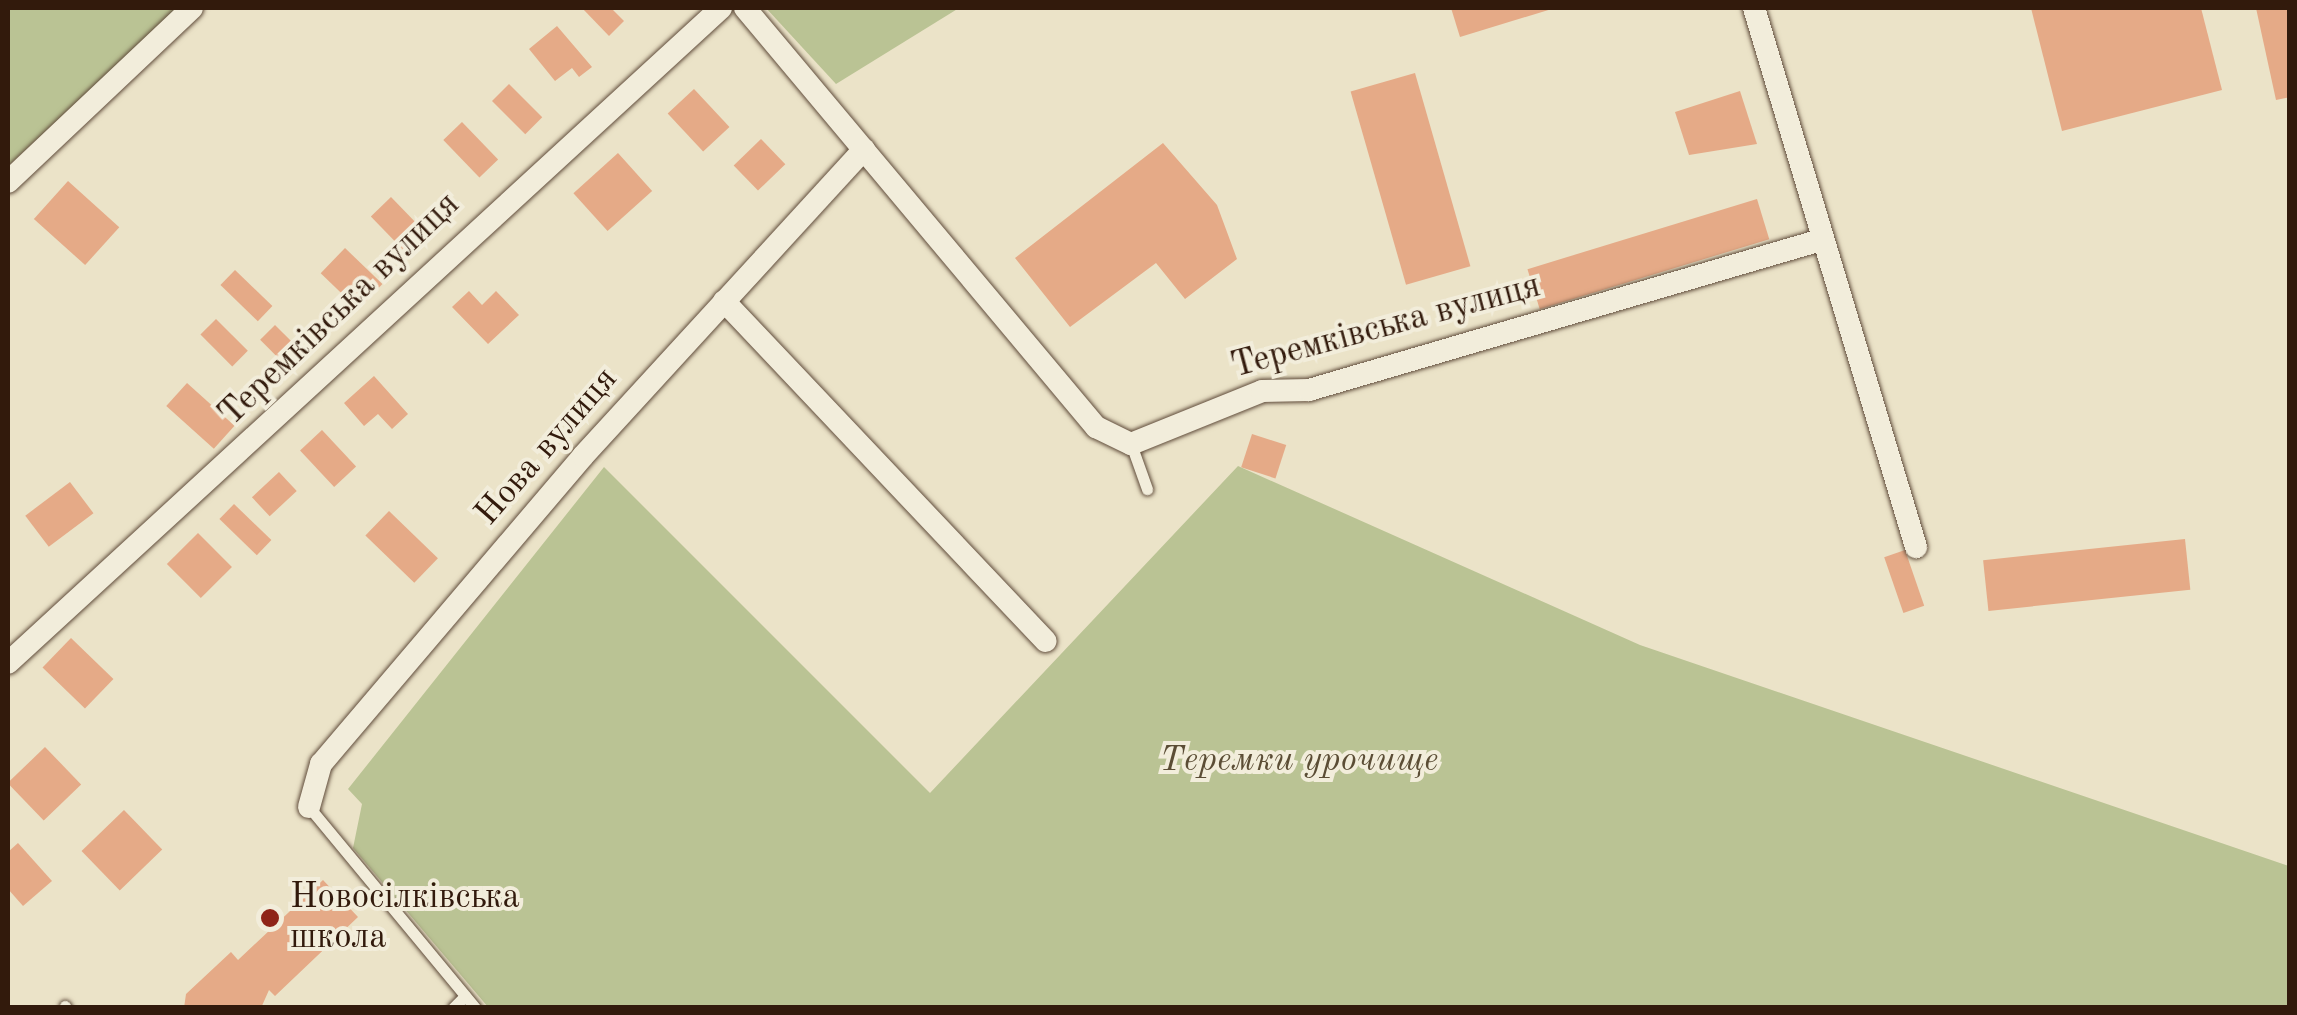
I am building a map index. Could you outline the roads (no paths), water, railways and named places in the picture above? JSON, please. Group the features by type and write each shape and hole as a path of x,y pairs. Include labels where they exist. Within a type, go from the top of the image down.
{"street":[{"path":"8,182 192,8"},
{"name":"Теремківська вулиця","path":"8,663 721,8"},
{"path":"745,8 1096,427 1131,444"},
{"path":"1754,8 1916,548"},
{"name":"Нова вулиця","path":"309,807 320,764 724,301 864,149"},
{"name":"Теремківська вулиця","path":"1131,444 1262,391 1309,390 1822,240"},
{"path":"724,301 1046,642"}],"lane":[{"path":"1131,444 1147,489"},
{"path":"309,807 475,1008"},
{"path":"453,1008 465,996"}],"place":[{"name":"Новосілківська школа","path":"270,918"}],"park label":[{"name":"Теремки урочище","path":"1299,761"}]}
